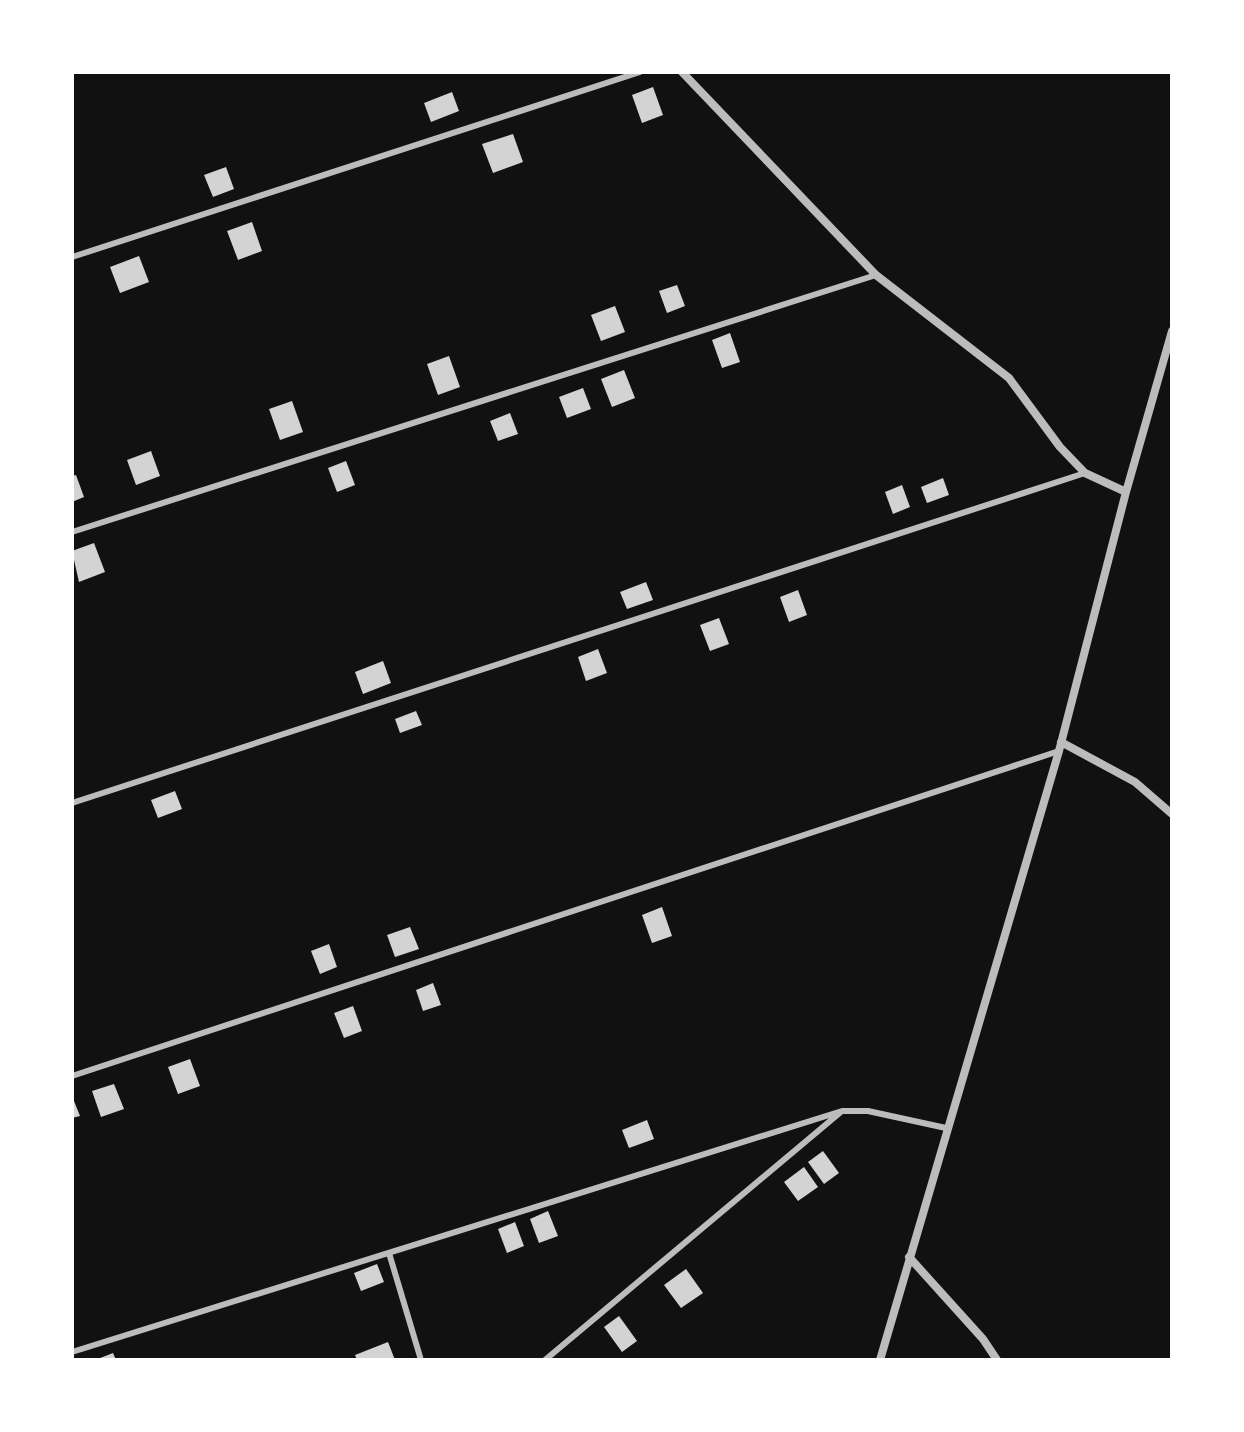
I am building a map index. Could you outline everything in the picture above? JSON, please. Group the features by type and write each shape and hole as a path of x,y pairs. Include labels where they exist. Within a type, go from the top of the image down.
{"street":[{"path":"682,72 876,275 1009,378 1060,447 1085,473 1126,492"},
{"path":"880,1360 1060,747 1126,492 1172,331"},
{"path":"1060,747 1135,782 1172,814"},
{"path":"909,1257 983,1339 997,1360"}],"lane":[{"path":"72,257 640,72"},
{"path":"72,532 876,275"},
{"path":"72,803 1085,473"},
{"path":"72,1076 1060,747"},
{"path":"72,1352 842,1111 868,1111 946,1128"},
{"path":"545,1360 842,1111"},
{"path":"389,1253 421,1360"}],"building":[{"path":"653,87 663,115 642,123 632,95"},
{"path":"452,92 459,111 431,122 424,103"},
{"path":"513,134 523,162 493,173 482,144"},
{"path":"226,167 234,189 213,197 204,175"},
{"path":"252,222 262,251 238,260 227,231"},
{"path":"139,256 149,282 120,293 110,267"},
{"path":"677,285 685,306 667,313 659,291"},
{"path":"615,306 625,332 601,341 591,315"},
{"path":"730,333 740,362 722,368 712,340"},
{"path":"449,356 460,387 438,395 427,364"},
{"path":"624,370 635,398 612,407 601,379"},
{"path":"583,388 591,409 567,418 559,397"},
{"path":"292,401 303,432 280,440 269,409"},
{"path":"510,413 518,434 498,441 490,421"},
{"path":"151,451 160,476 136,485 127,460"},
{"path":"346,461 355,485 337,492 328,468"},
{"path":"76,475 84,497 72,502 72,476"},
{"path":"943,478 949,495 927,503 921,487"},
{"path":"902,485 910,507 893,514 885,492"},
{"path":"94,543 105,572 79,582 72,551"},
{"path":"646,582 653,600 627,609 620,592"},
{"path":"798,590 807,615 789,622 780,597"},
{"path":"719,618 729,644 710,651 700,625"},
{"path":"598,649 607,673 586,681 578,657"},
{"path":"383,661 391,683 363,694 355,672"},
{"path":"416,711 422,725 400,733 395,719"},
{"path":"175,791 182,809 158,818 151,800"},
{"path":"662,907 672,936 652,943 642,915"},
{"path":"410,927 419,949 395,957 387,935"},
{"path":"329,944 337,967 320,974 311,951"},
{"path":"433,983 441,1005 423,1011 416,990"},
{"path":"353,1006 362,1031 344,1038 334,1013"},
{"path":"190,1059 200,1086 178,1094 168,1067"},
{"path":"114,1084 124,1109 101,1117 92,1091"},
{"path":"72,1096 80,1116 72,1118"},
{"path":"647,1120 654,1139 629,1148 622,1130"},
{"path":"823,1151 839,1173 824,1184 808,1162"},
{"path":"804,1167 818,1187 798,1201 784,1182"},
{"path":"548,1211 558,1236 539,1243 530,1219"},
{"path":"515,1222 524,1246 507,1253 498,1229"},
{"path":"377,1264 384,1282 361,1291 354,1273"},
{"path":"686,1269 703,1293 681,1308 664,1285"},
{"path":"619,1316 637,1341 622,1352 604,1327"},
{"path":"388,1342 395,1360 357,1360 355,1355"},
{"path":"113,1353 116,1360 95,1360"}]}
